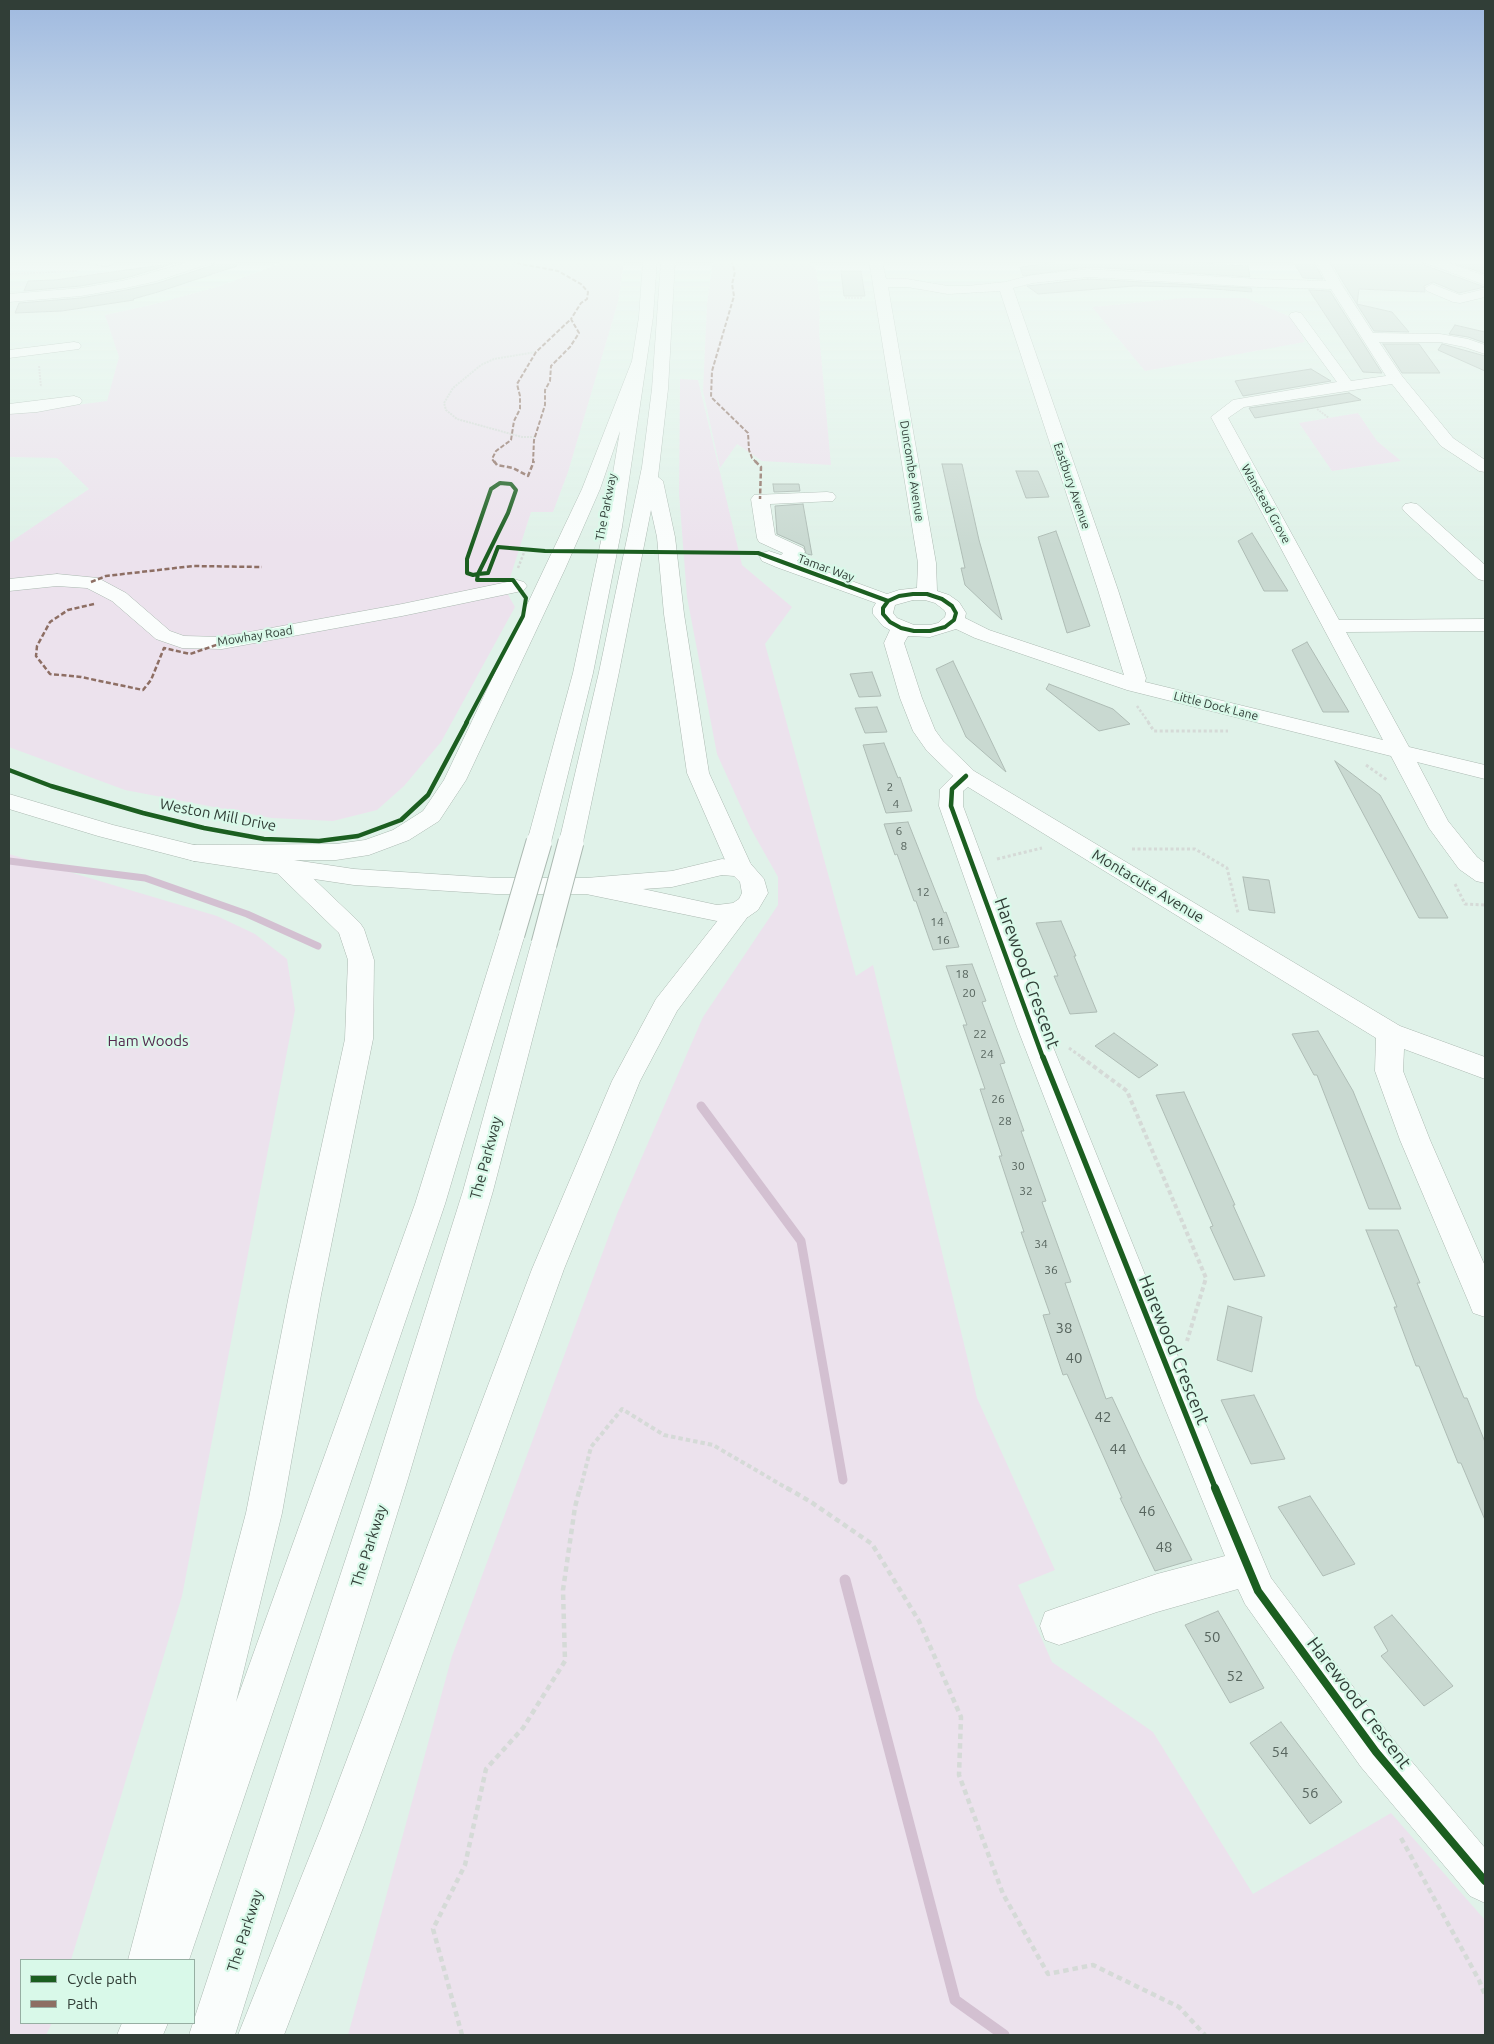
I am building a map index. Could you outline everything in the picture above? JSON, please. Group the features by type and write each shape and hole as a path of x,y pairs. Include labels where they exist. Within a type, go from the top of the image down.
{"main road":[{"name":"The Parkway","path":"166,1959 430,1204 528,939 571,842 609,672 651,467 662,355"},
{"name":"Duncombe Avenue","path":"892,355 927,563 927,594"},
{"name":"Eastbury Avenue","path":"1029,355 1108,590 1135,678 1134,686"},
{"path":"1325,355 1347,386"},
{"path":"1380,355 1396,379 1447,442 1485,467"},
{"name":"The Parkway","path":"212,2035 389,1482 466,1229 528,939 539,842 583,673 613,527 641,356"},
{"path":"194,853 336,852 369,847 401,835 431,816 455,780 591,489 641,356"},
{"name":"Wanstead Grove","path":"1396,379 1239,403 1218,417 1401,752 1437,824 1468,863 1485,875"},
{"path":"9,408 42,406 74,401"},
{"path":"261,2035 342,1828 548,1270 626,1080 666,1006 739,911 749,904 755,893 752,879 741,869 698,773 674,614 666,537 651,467"},
{"name":"Tamar Way","path":"783,562 796,552 766,538 760,499 827,497"},
{"path":"1411,508 1485,575"},
{"name":"Tamar Way","path":"758,553 888,601"},
{"name":"Mowhay Road","path":"9,585 57,580 91,582 119,597 163,635 182,642 222,643 402,610 516,579"},
{"path":"927,594 942,599 952,606 956,614 954,620 945,627 930,631 901,628 890,622 883,614 883,608 888,601 900,596 927,594"},
{"name":"Little Dock Lane","path":"954,620 982,634 1134,686 1485,772"},
{"path":"1332,626 1485,625"},
{"name":"Montacute Avenue","path":"901,628 894,643 911,698 924,731 935,746 966,776 1390,1032 1485,1068"},
{"name":"Harewood Crescent","path":"966,776 952,789 951,806 1028,1017 1174,1388 1258,1591 1376,1752 1485,1881"},
{"path":"9,801 106,831 194,853 354,877 496,886 586,886 672,879 722,867 741,869"},
{"path":"150,1959 264,1513 305,1295 359,1039 361,960 351,929 287,868"},
{"path":"586,886 697,910 717,913 739,911"},
{"path":"1390,1032 1389,1071 1415,1140 1485,1304"},
{"path":"1059,1626 1157,1593 1248,1568"}],"path":[{"path":"38,355 42,406"},
{"path":"516,355 494,359 481,365 453,388 444,403 446,410 457,419 522,436 535,437"},
{"path":"516,549 532,550"},
{"path":"516,579 525,550"},
{"path":"1154,731 1233,730"},
{"path":"1366,765 1430,810"},
{"path":"973,866 1072,840"},
{"path":"1108,861 1129,849 1194,849 1227,868 1238,913 1217,927"},
{"path":"1028,1017 1127,1092 1206,1278 1174,1388"},
{"path":"462,2035 433,1930 465,1865 486,1769 523,1728 566,1661 564,1590 575,1507 591,1448 622,1410 664,1435 713,1444 811,1502 872,1544 919,1621 961,1718 959,1775 1002,1894 1048,1974 1093,1965 1179,2007 1205,2035"},
{"path":"1411,1793 1392,1821 1479,1980 1485,1995"}],"green space":[{"path":"118,355 602,355 568,472 553,512 531,512 509,581 502,584 515,607 441,742 404,786 377,810 333,821 272,818 125,790 9,747 9,543 89,489 57,458 9,457 9,414 107,401"},
{"path":"705,355 821,355 831,465 762,461 737,444 720,468 703,391"},
{"path":"1132,355 1231,355 1145,371"},
{"path":"680,379 698,380 742,565 792,607 765,644 856,976 873,965 977,1398 1055,1570 1018,1585 1052,1662 1153,1732 1253,1894 1391,1813 1485,1920 1485,2035 348,2035 452,1656 617,1214 703,1017 778,905 778,877 751,829 717,754 687,597 679,493"},
{"path":"1358,413 1377,441 1401,461 1332,471 1299,423"},
{"name":"Ham Woods","path":"9,854 217,916 255,934 287,959 295,1010 182,1596 71,1959 20,1959 20,2024 52,2024 46,2035 9,2035"}],"building":[{"path":"1352,355 1371,355 1382,373 1363,372"},
{"path":"1390,355 1427,355 1440,373 1402,373"},
{"path":"1450,355 1485,356 1485,371"},
{"path":"1311,369 1331,381 1243,396 1235,381"},
{"path":"1349,393 1361,400 1255,418 1249,408"},
{"path":"942,464 962,464 979,540 1002,620 965,585 961,568 965,568"},
{"path":"1016,471 1038,471 1049,497 1026,498"},
{"path":"773,484 799,484 800,491 774,492"},
{"path":"803,504 812,555 806,554 804,546 777,534 775,506"},
{"path":"1056,531 1090,626 1067,633 1038,537"},
{"path":"1252,533 1288,591 1264,591 1238,541"},
{"path":"1307,642 1349,712 1323,712 1292,650"},
{"path":"953,661 1006,772 966,737 936,669"},
{"path":"872,672 881,696 859,697 850,674"},
{"path":"1049,684 1113,709 1130,724 1099,731 1046,689"},
{"path":"877,707 887,732 865,733 855,708"},
{"path":"884,743 898,778 900,777 912,811 886,813 863,745"},
{"path":"1335,761 1380,795 1448,918 1419,918"},
{"path":"908,822 959,947 933,950 916,901 914,901 884,824"},
{"path":"1243,877 1269,880 1275,913 1249,910"},
{"path":"1061,921 1097,1012 1070,1014 1054,976 1058,976 1036,923"},
{"path":"972,964 986,1001 982,1002 1005,1063 1000,1064 1046,1201 1042,1202 1071,1282 1065,1283 1106,1399 1112,1397 1192,1560 1155,1571 1120,1498 1122,1498 1067,1374 1063,1375 1043,1315 1050,1314 1021,1232 1024,1232 999,1156 1002,1156 980,1089 985,1089 963,1025 967,1025 946,966"},
{"path":"1318,1031 1353,1091 1401,1209 1369,1209 1317,1075 1314,1075 1292,1034"},
{"path":"1114,1033 1158,1065 1139,1078 1095,1046"},
{"path":"1184,1092 1265,1276 1234,1280 1210,1227 1213,1226 1156,1095"},
{"path":"1366,1230 1398,1230 1420,1283 1417,1283 1464,1398 1467,1398 1485,1442 1485,1520 1461,1463 1458,1463 1419,1366 1416,1366 1394,1307 1397,1307"},
{"path":"1228,1306 1262,1317 1252,1372 1217,1360"},
{"path":"1254,1395 1285,1459 1251,1464 1221,1400"},
{"path":"1310,1496 1355,1564 1323,1576 1278,1507"},
{"path":"1218,1611 1264,1688 1230,1703 1185,1625"},
{"path":"1392,1615 1453,1686 1424,1706 1381,1656 1388,1651 1374,1627"},
{"path":"1281,1722 1342,1802 1310,1824 1250,1743"}],"waterway":[{"path":"9,861 145,878 247,914 318,946"},
{"path":"701,1106 801,1241 843,1480"},
{"path":"845,1580 955,2000 1004,2035"}],"marked path":[{"path":"534,355 517,384 520,396 520,409 514,421 511,440 496,451 492,459 497,465 513,468 528,476 534,461 534,440 545,405 545,390 550,381 551,366 562,355"},
{"path":"717,355 712,371 711,397 748,433 749,450 752,458 761,467 760,499"},
{"path":"91,582 106,576 193,566 262,567"},
{"path":"94,604 68,610 50,622 37,646 36,656 50,674 81,677 143,690 151,680 164,648 190,654 222,643"}],"cycle path":[{"name":"Weston Mill Drive","path":"9,770 51,786 143,813 204,828 264,839 319,841 358,836 401,820 428,795 523,616 526,598 513,580 477,580 479,570 508,513 516,490 511,484 500,483 491,489 467,559 467,573 473,575 488,573 498,547 545,551 758,553 888,601"},
{"path":"913,594 927,594 942,599 952,606 956,613 954,620 945,627 930,631 914,631 901,628 890,622 883,614 883,608 888,601 899,596 913,594"},
{"path":"966,776 952,789 951,806 1031,1027 1179,1401 1258,1591 1376,1752 1485,1881"}]}
